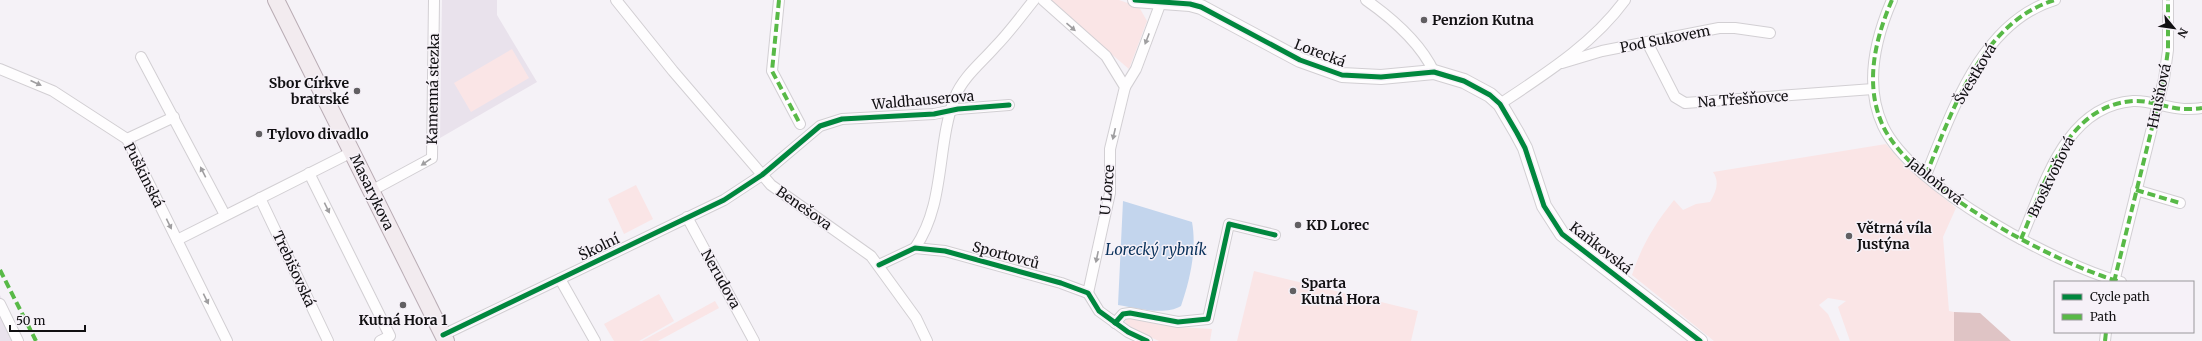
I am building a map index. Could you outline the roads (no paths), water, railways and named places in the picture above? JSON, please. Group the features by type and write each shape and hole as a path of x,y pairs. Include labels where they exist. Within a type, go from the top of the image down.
{"main road":[{"name":"Masarykova","path":"276,0 445,338"}],"street":[{"name":"Kamenná stezka","path":"372,191 432,158 434,0"},
{"name":"Benešova","path":"616,0 673,71 762,175 771,184 862,248 879,265 916,318 927,341"},
{"path":"779,0 772,71 800,124"},
{"name":"Waldhauserova","path":"915,248 926,233 933,214 950,112 962,85 997,46 1034,0"},
{"path":"1043,0 1106,56 1125,87"},
{"name":"Lorecká","path":"1135,0 1202,4 1300,60 1342,75 1361,78 1434,72 1449,76 1479,88 1500,104"},
{"path":"1366,0 1392,18 1428,59 1434,72"},
{"name":"Pod Sukovem","path":"1500,104 1562,63 1611,18 1625,0"},
{"name":"Jabloňová","path":"1892,0 1878,43 1873,89 1878,113 1891,140 1908,161 1976,213 2021,240 2067,262 2116,281"},
{"name":"Švestková","path":"1926,175 1960,97 1986,53 2013,24 2040,6 2055,0"},
{"name":"Hrušňová","path":"2116,281 2136,190 2159,104 2168,50 2168,0"},
{"name":"U Lorce","path":"1088,293 1110,193 1110,149 1125,87 1136,69 1156,2"},
{"name":"Pod Sukovem","path":"1562,63 1602,51 1719,28 1735,28 1770,33"},
{"name":"Na Třešňovce","path":"1648,42 1675,97 1685,103 1873,89"},
{"path":"141,57 155,86 174,117 225,215"},
{"name":"Puškinská","path":"0,69 38,84 84,110 127,138 227,341"},
{"name":"Broskvoňová","path":"2021,240 2056,159 2077,128 2096,113 2119,103 2143,101 2183,109 2202,108"},
{"name":"Kaňkovská","path":"1500,104 1525,148 1544,206 1562,234 1700,341"},
{"name":"Waldhauserova","path":"762,175 820,126 842,119 950,112 963,108 1009,105"},
{"path":"127,138 174,117"},
{"path":"177,240 352,152"},
{"path":"310,173 390,336 380,341"},
{"name":"Školní","path":"445,338 560,279 729,197 762,175"},
{"path":"2136,190 2180,203"},
{"name":"Trebišovská","path":"260,198 328,341"},
{"name":"Nerudova","path":"687,217 754,341"},
{"path":"1115,323 1123,314 1130,313 1178,322 1208,318 1210,315 1229,224 1275,235"},
{"path":"879,265 915,248"},
{"name":"Sportovců","path":"915,248 945,251 1062,283 1088,293"},
{"path":"560,279 595,341"},
{"path":"1088,293 1099,311 1128,332 1147,341"},
{"path":"0,304 18,341"}],"water":[{"name":"Lorecký rybník","path":"1123,201 1192,222 1194,243 1192,264 1181,306 1174,309 1159,311 1118,305"}],"place":[{"name":"Penzion Kutna","path":"1424,20"},
{"name":"Sbor Církve bratrské","path":"357,91"},
{"name":"Tylovo divadlo","path":"259,134"},
{"name":"KD Lorec","path":"1298,225"},
{"name":"Větrná víla Justýna","path":"1849,236"},
{"name":"Sparta Kutná Hora","path":"1293,291"},
{"name":"Kutná Hora 1","path":"403,305"}]}
